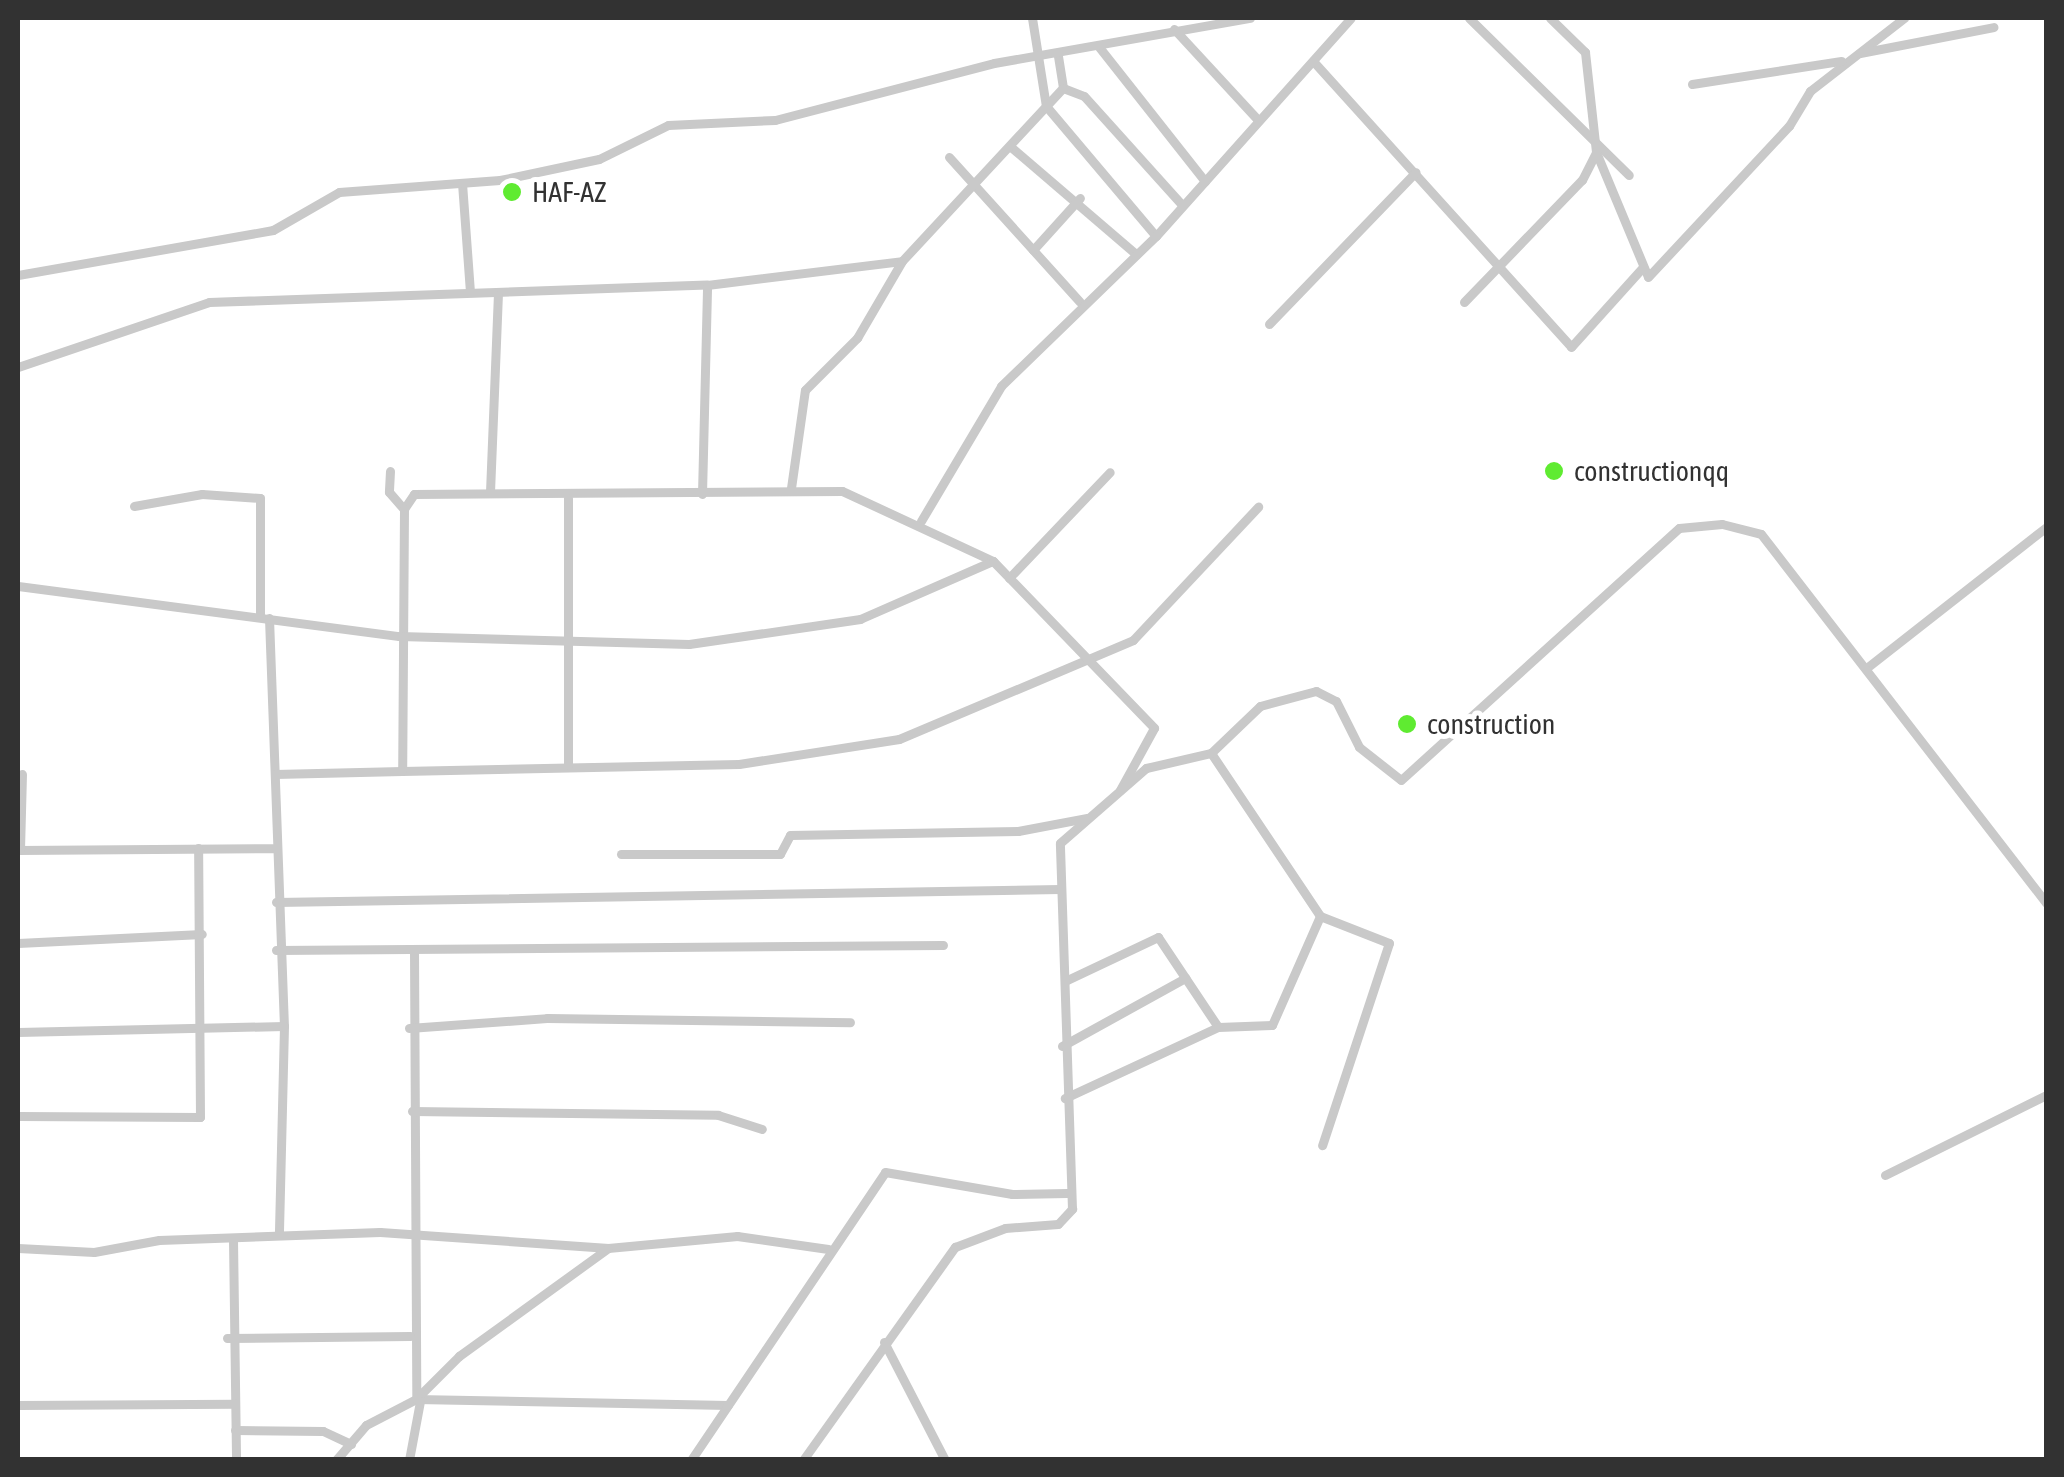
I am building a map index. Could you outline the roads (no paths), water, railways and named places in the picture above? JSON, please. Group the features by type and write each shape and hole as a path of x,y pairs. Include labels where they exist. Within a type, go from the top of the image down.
{"street":[{"path":"1032,18 1046,106 1156,236"},
{"path":"18,275 273,230 339,192 462,183 599,159 668,125 775,120 854,94 1036,61 1174,29 1250,18"},
{"path":"921,521 1001,386 1080,302 1156,236 1256,118 1350,18"},
{"path":"1468,18 1596,152 1629,175"},
{"path":"1550,18 1585,52 1596,152 1648,278 1720,205 1842,61 1904,18"},
{"path":"1692,84 1842,61 1884,42 1994,27"},
{"path":"1174,29 1256,118"},
{"path":"1099,47 1205,180"},
{"path":"1058,56 1063,88"},
{"path":"1312,61 1571,347 1643,267"},
{"path":"791,488 805,390 857,338 902,261 1063,88"},
{"path":"1063,88 1084,96 1182,205"},
{"path":"1011,148 1080,198 1136,254"},
{"path":"1464,302 1582,180 1596,152"},
{"path":"949,157 970,186 1080,302"},
{"path":"1269,324 1416,172"},
{"path":"462,183 470,291"},
{"path":"1033,250 1080,198"},
{"path":"18,367 209,302 706,285 902,261"},
{"path":"702,494 706,285"},
{"path":"490,492 498,294"},
{"path":"390,471 389,492 404,509"},
{"path":"1009,578 1110,472"},
{"path":"402,771 399,636 404,509 414,494 490,492 568,498 791,488 842,491 921,521 993,561 1156,734 1120,790"},
{"path":"134,506 202,494 260,498 275,774 276,950 284,1026 278,1234"},
{"path":"568,498 568,766"},
{"path":"275,774 739,764 899,739 1090,663 1133,640 1258,507"},
{"path":"804,1460 955,1247 1005,1228 1058,1224 1072,1209 1062,1046 1060,843 1120,790 1160,762 1212,753 1260,706 1316,691 1336,701 1354,738 1401,780 1679,528 1722,524 1761,534 1869,666 2046,903"},
{"path":"1869,666 2046,527"},
{"path":"18,586 399,636 689,644 860,619 993,561"},
{"path":"1344,746 1354,738"},
{"path":"1212,753 1320,916 1389,945 1322,1145"},
{"path":"22,774 19,850 276,848"},
{"path":"621,854 780,854 790,836 1018,831 1089,818"},
{"path":"18,1116 200,1117 203,1026 198,848"},
{"path":"276,902 1060,889"},
{"path":"1065,1098 1218,1026 1272,1025 1320,916"},
{"path":"18,943 202,934"},
{"path":"1064,982 1158,937 1218,1026"},
{"path":"276,950 943,944"},
{"path":"409,1460 418,1400 410,1336 415,1234 409,1028 414,951"},
{"path":"1062,1046 1185,978"},
{"path":"409,1028 547,1018 850,1022"},
{"path":"18,1032 284,1026"},
{"path":"1885,1175 2046,1095"},
{"path":"412,1111 701,1114 762,1129"},
{"path":"691,1460 828,1249 885,1172 1012,1194 1068,1192"},
{"path":"18,1248 94,1252 278,1234 415,1234 608,1248 736,1236 828,1249"},
{"path":"232,1240 230,1336 236,1460"},
{"path":"336,1460 351,1444 418,1400 608,1248"},
{"path":"230,1336 410,1336"},
{"path":"884,1342 945,1460"},
{"path":"418,1400 550,1394 728,1405"},
{"path":"18,1406 234,1404"},
{"path":"235,1430 323,1430 351,1444"}],"place":[{"name":"HAF-AZ","path":"512,192"},
{"name":"constructionqq","path":"1554,471"},
{"name":"construction","path":"1407,724"}]}
